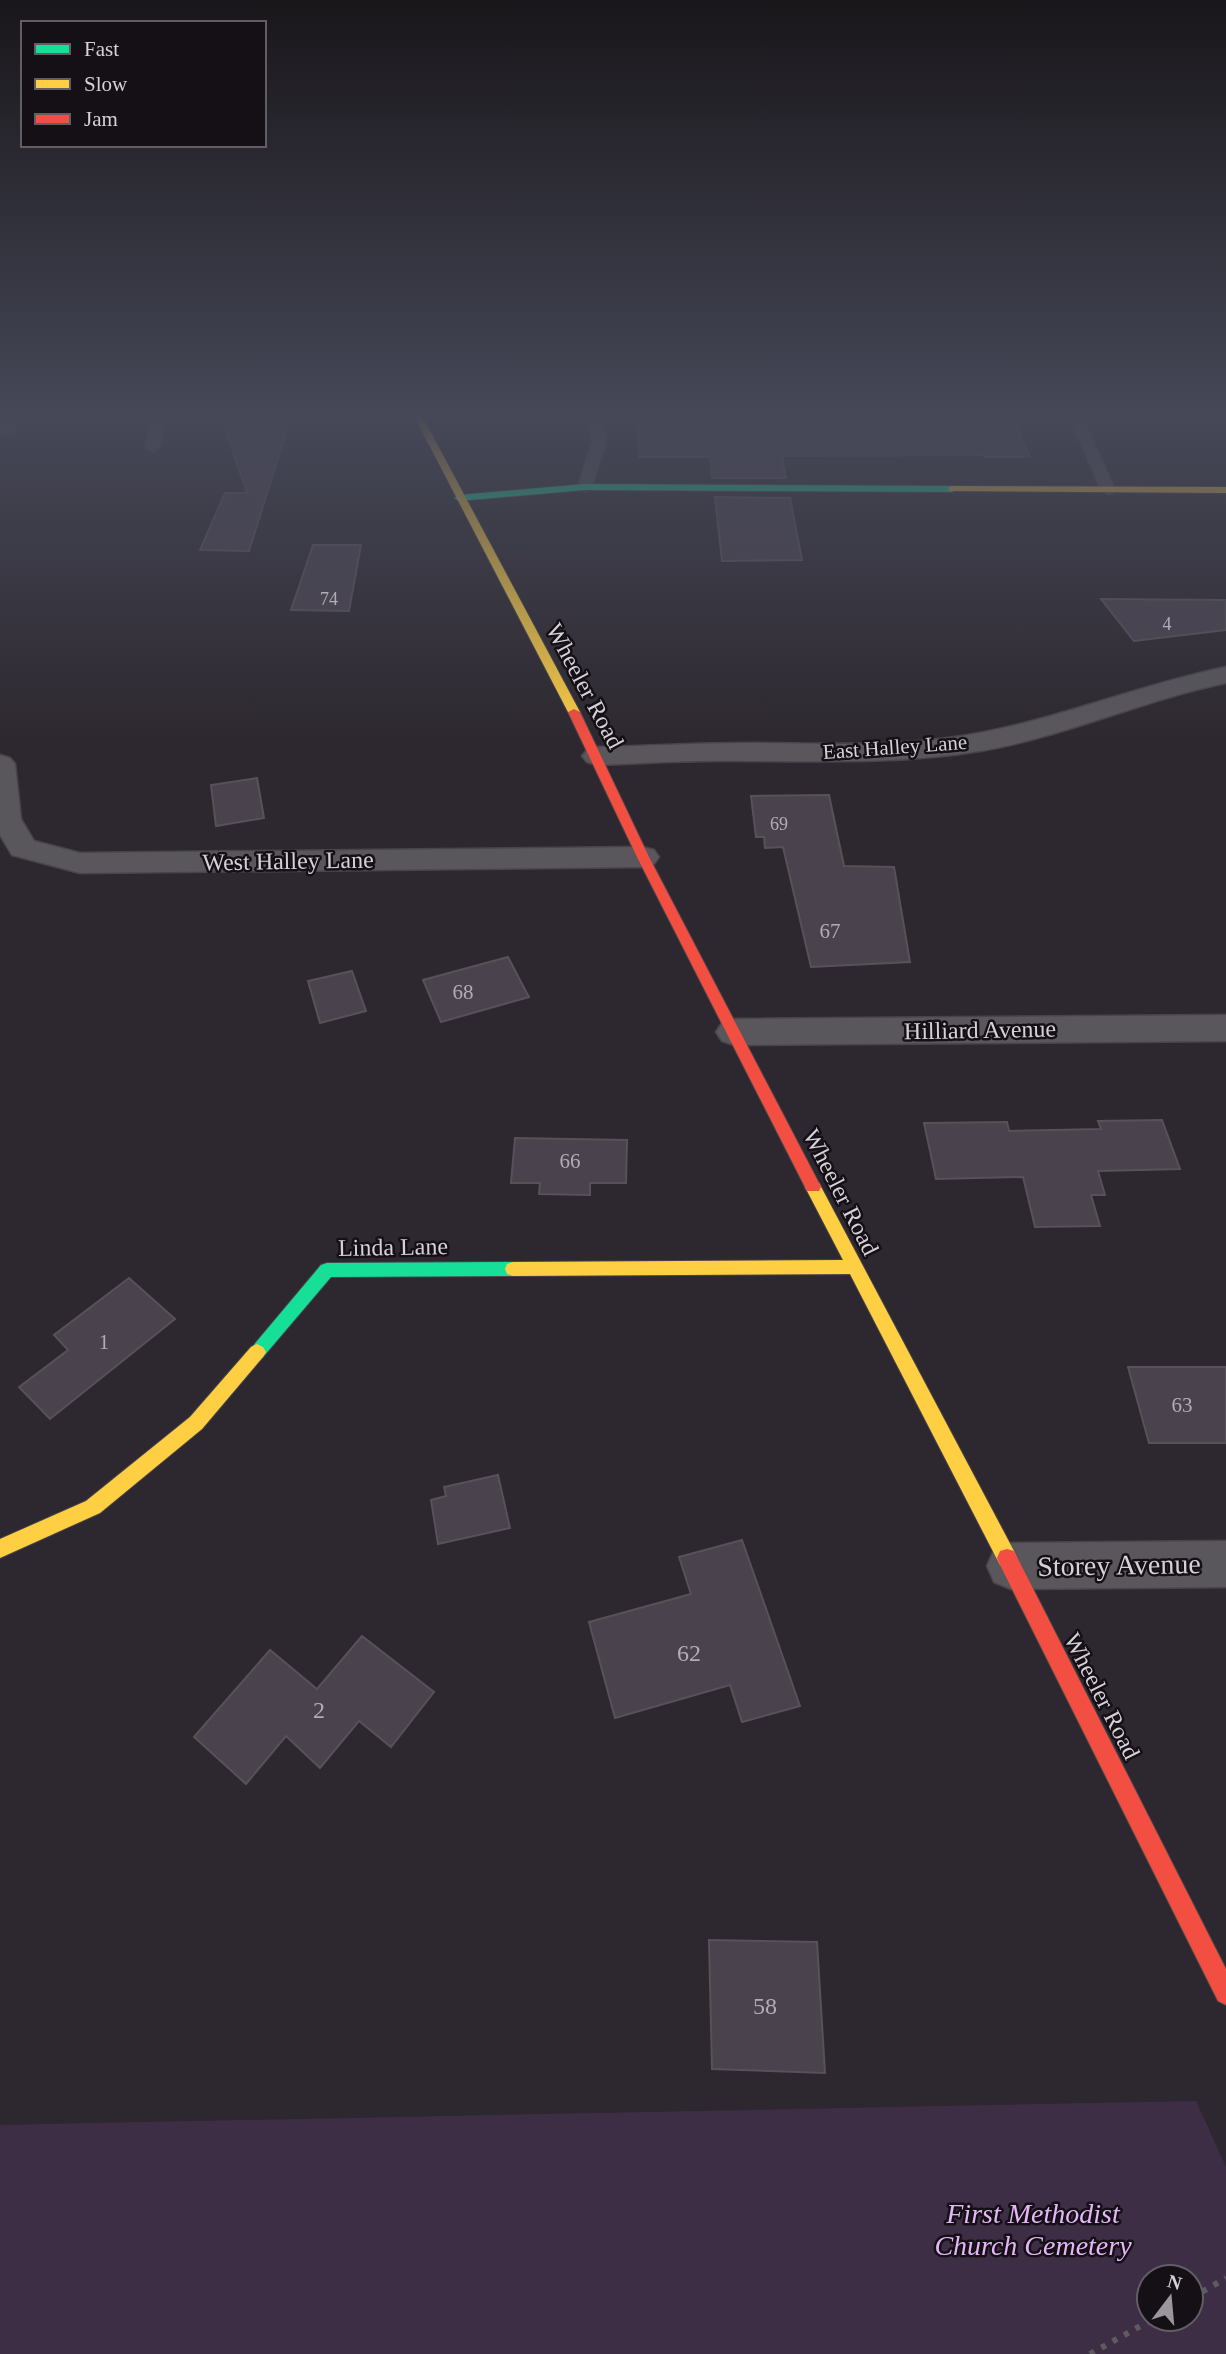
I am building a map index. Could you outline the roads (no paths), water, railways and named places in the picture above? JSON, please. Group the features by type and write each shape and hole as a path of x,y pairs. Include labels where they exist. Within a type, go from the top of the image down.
{"main road":[{"name":"Wheeler Road","path":"472,522 597,756 643,857 853,1267 1011,1566 1226,1993"},
{"name":"Linda Lane","path":"0,1549 93,1507 196,1423 327,1270 853,1267"}],"street":[{"name":"East Halley Lane","path":"597,756 713,752 838,753 949,747 1048,727 1135,697 1226,675"},
{"name":"West Halley Lane","path":"0,764 6,820 23,848 80,863 643,857"},
{"name":"Hilliard Avenue","path":"734,1032 1226,1028"},
{"name":"Storey Avenue","path":"1011,1566 1226,1564"}],"park label":[{"name":"First Methodist Church Cemetery","path":"1033,2229"}]}
